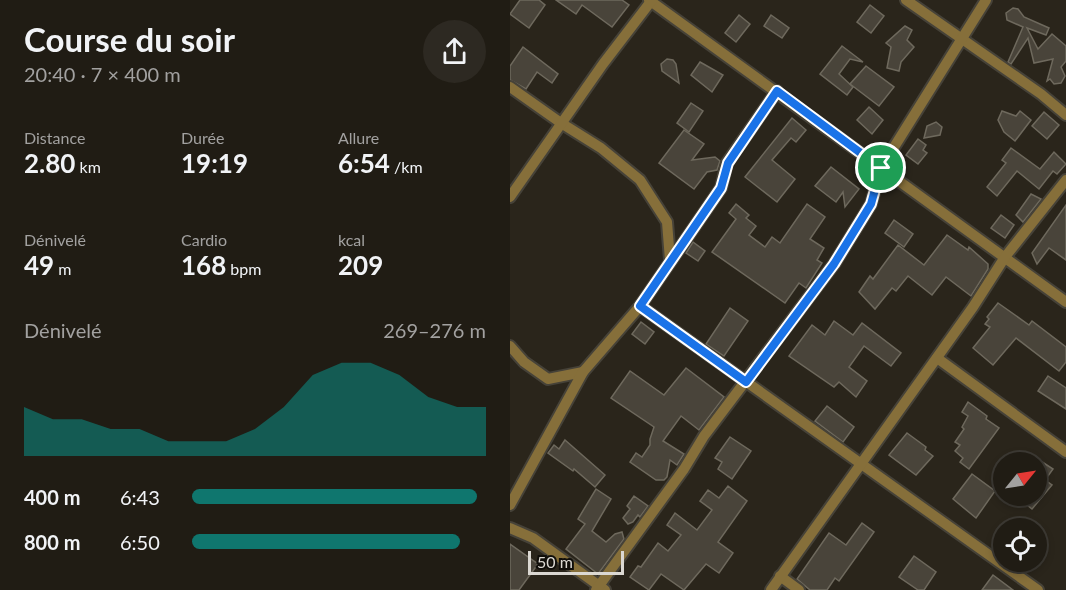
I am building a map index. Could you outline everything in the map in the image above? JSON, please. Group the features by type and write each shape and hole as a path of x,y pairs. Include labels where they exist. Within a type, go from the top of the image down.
{"street":[{"path":"510,197 651,0 1066,302"},
{"path":"906,0 1041,94 1066,115"},
{"path":"510,528 533,538 600,589 684,469 704,436 834,264 871,204 881,168 986,0"},
{"path":"510,87 601,148 640,180 667,222 670,260"},
{"path":"510,505 583,372 640,306 721,188 728,163 777,91"},
{"path":"771,590 937,358 1005,257 1066,180"},
{"path":"640,306 1038,590"},
{"path":"510,346 524,362 548,379 583,372"},
{"path":"937,358 1066,452"},
{"path":"780,576 799,590"}],"building":[{"path":"520,0 539,0 545,5 529,28 510,14"},
{"path":"556,0 622,0 629,5 612,27 582,5 576,14"},
{"path":"870,5 884,16 871,33 857,22"},
{"path":"1013,8 1018,9 1024,17 1049,28 1046,35 1027,28 1038,49 1052,34 1066,46 1066,61 1061,67 1065,76 1061,83 1054,84 1050,79 1047,81 1053,59 1034,63 1028,38 1011,64 1008,62 1023,27 1007,20 1006,13"},
{"path":"739,15 750,24 736,42 725,33"},
{"path":"771,15 789,28 782,38 764,26"},
{"path":"905,26 912,30 907,40 914,47 901,62 899,71 887,68 891,47 886,43"},
{"path":"842,46 863,62 850,59 839,74 853,87 847,95 820,74"},
{"path":"523,47 558,74 552,83 537,72 526,89 510,80 510,66"},
{"path":"667,59 673,60 676,64 679,83 662,71 661,64"},
{"path":"700,62 723,75 712,92 691,75"},
{"path":"866,66 894,87 879,106 850,84"},
{"path":"691,103 703,111 689,132 677,123"},
{"path":"869,107 883,120 872,134 857,120"},
{"path":"1002,111 1016,116 1020,111 1031,120 1015,141 1004,132 998,120"},
{"path":"1044,112 1059,125 1047,139 1032,126"},
{"path":"792,118 806,130 796,142 791,138 772,160 795,179 777,202 745,177"},
{"path":"936,122 942,127 940,135 924,138 927,126"},
{"path":"684,130 704,144 692,160 715,157 720,161 717,170 707,172 694,189 659,163"},
{"path":"918,139 926,145 923,150 927,153 918,164 906,155"},
{"path":"1011,148 1040,169 1054,152 1066,164 1057,174 1053,171 1039,189 1017,171 997,196 987,187 1006,163 1002,160"},
{"path":"831,167 859,189 845,207 843,192 836,202 815,186"},
{"path":"1031,194 1041,199 1023,222 1016,215"},
{"path":"736,204 749,215 746,218 756,226 749,235 765,247 772,237 780,243 807,204 825,217 810,239 824,248 817,260 822,263 806,288 799,283 785,303 712,252 736,219 729,213"},
{"path":"1066,205 1066,260 1049,248 1037,264 1032,253"},
{"path":"1001,215 1014,225 1005,238 991,228"},
{"path":"894,220 913,234 904,247 885,233"},
{"path":"947,235 968,250 969,247 988,264 988,269 971,296 946,277 932,295 908,276 896,291 892,288 875,309 859,292 870,276 873,279 898,245 924,265"},
{"path":"693,242 705,251 698,261 686,253"},
{"path":"998,303 1029,325 1032,321 1066,347 1066,362 1059,371 1016,338 993,365 973,348 990,327 985,324 989,319 987,317"},
{"path":"730,308 748,321 724,356 706,344"},
{"path":"834,321 853,335 862,323 901,353 891,366 864,346 849,367 867,381 856,397 839,382 834,387 789,356 812,325 825,335"},
{"path":"641,322 654,332 645,344 632,334"},
{"path":"686,368 724,397 699,430 681,416 663,441 684,454 677,465 670,460 667,477 664,480 656,480 630,462 636,453 642,457 650,445 654,427 611,398 630,371 664,395"},
{"path":"1048,376 1066,388 1066,409 1038,391"},
{"path":"968,402 999,428 969,469 960,462 963,458 955,451 960,445 955,442 964,429 962,427 968,416 962,412"},
{"path":"827,406 854,427 843,442 815,421"},
{"path":"907,433 926,447 925,450 933,456 916,475 889,455"},
{"path":"730,437 751,451 732,479 718,469 722,462 715,458"},
{"path":"565,440 605,475 595,487 574,469 573,471 548,453 554,445 559,449"},
{"path":"1047,465 1053,469 1047,477"},
{"path":"972,474 993,490 993,494 976,518 953,499"},
{"path":"1047,481 1052,485 1047,491"},
{"path":"728,486 747,501 718,542 733,553 719,573 706,564 684,590 661,574 649,590 630,577 638,566 641,567 658,543 668,551 681,535 667,525 675,513 697,530 712,510 700,501 708,490 719,498"},
{"path":"596,489 611,499 592,531 606,542 615,534 622,532 624,539 598,574 566,549 585,524 578,519"},
{"path":"634,496 648,506 640,517 638,515 633,522 628,524 623,518 630,509 627,506"},
{"path":"862,523 874,532 839,581 835,578 827,590 810,590 797,579 829,533 846,545"},
{"path":"510,544 538,564 519,590 510,590"},
{"path":"914,556 936,572 924,590 918,590 899,577"},
{"path":"993,575 1013,590 982,590"}],"route":[{"path":"777,91 881,168 871,204 834,264 746,382 640,306 721,188 728,163 777,91"}]}
